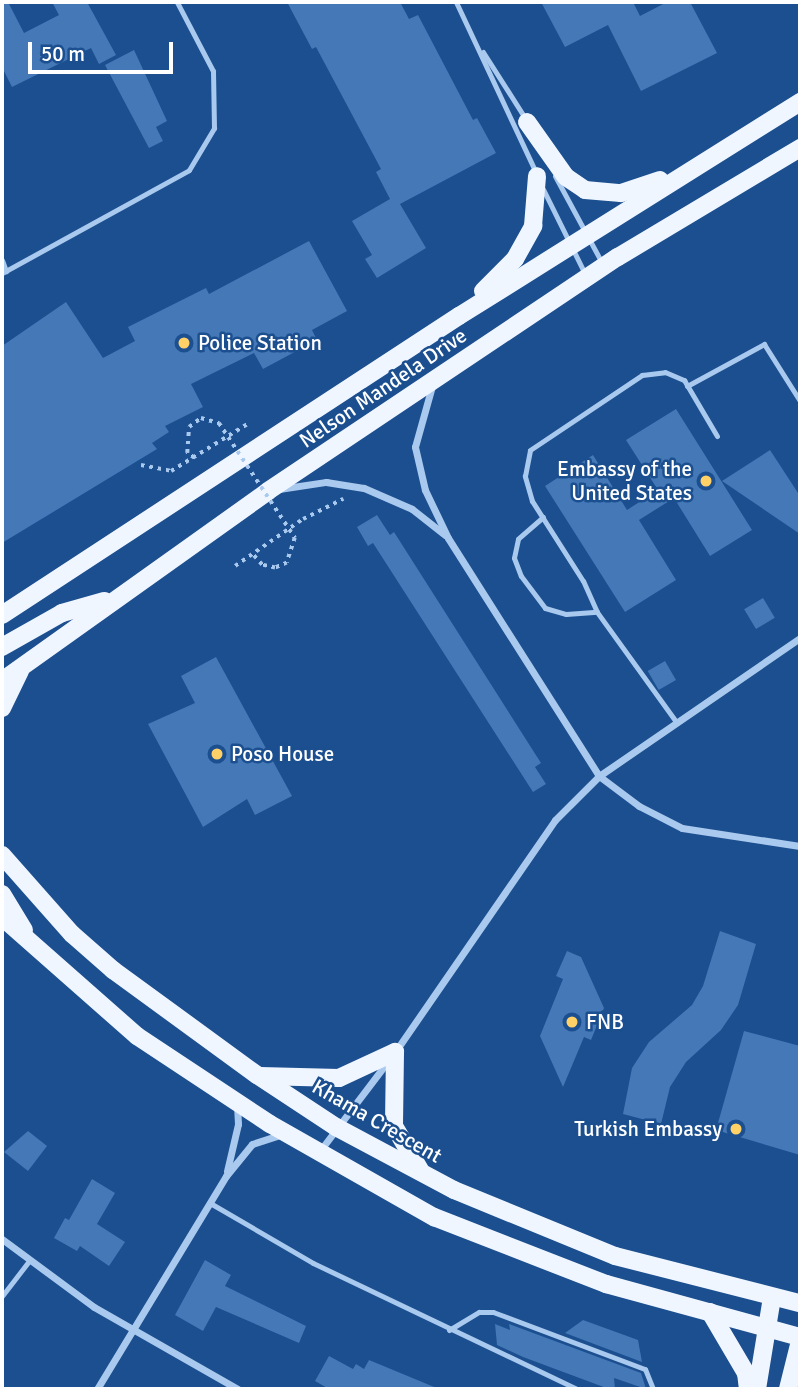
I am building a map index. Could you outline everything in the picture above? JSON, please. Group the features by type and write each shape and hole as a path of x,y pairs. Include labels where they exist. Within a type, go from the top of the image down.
{"main road":[{"name":"Nelson Mandela Drive","path":"2,615 458,316 800,102"},
{"path":"527,122 566,177 585,190 621,193 698,165"},
{"name":"Nelson Mandela Drive","path":"2,681 20,671 114,598 268,491 604,267 800,148"},
{"path":"458,316 524,245 538,205 537,176"},
{"path":"2,647 62,613 114,598"},
{"path":"2,708 20,671"},
{"name":"Khama Crescent","path":"2,855 72,934 113,970 257,1075 336,1127 423,1174 615,1256 800,1303"},
{"path":"2,894 29,940"},
{"path":"2,917 137,1036 286,1133 434,1217 606,1284 800,1339 788,1389"},
{"path":"257,1075 339,1078 395,1052 394,1126 399,1141 423,1174"},
{"path":"757,1389 772,1297"},
{"path":"710,1312 746,1373 748,1389"}],"street":[{"path":"433,382 415,459 448,538 599,776 639,806 682,828 800,846"},
{"path":"268,491 326,482 364,488 412,509 448,538"},
{"path":"319,1153 395,1052 555,820 599,776 800,638"},
{"path":"226,1175 238,1124 236,1102"},
{"path":"97,1389 226,1175 252,1144 286,1133"},
{"path":"2,1239 29,1261 131,1329 238,1389"}],"lane":[{"path":"2,260 4,272 188,170 215,128 213,71 177,2"},
{"path":"456,2 587,278"},
{"path":"472,34 527,122 604,267"},
{"path":"687,386 764,344 800,401"},
{"path":"677,723 597,612 543,517 525,476 530,450 642,375 665,372 687,386 718,436"},
{"path":"543,517 518,539 513,558 521,576 545,608 566,614 597,612"},
{"path":"210,1203 313,1263 449,1331 577,1389"},
{"path":"2,1296 29,1261"},
{"path":"449,1331 479,1312 493,1312 645,1369 653,1389"}],"path":[{"path":"194,458 187,453 189,427 201,418 219,422 295,538 287,563 275,568 262,565 252,554"},
{"path":"141,465 171,471 249,423"},
{"path":"235,566 303,519 364,488"}],"building":[{"path":"2,2 8,2 24,33 59,15 52,2 87,2 116,55 99,64 91,48 12,87 2,67"},
{"path":"287,2 400,2 409,19 418,15 473,120 477,118 496,153 400,204 426,248 377,278 365,259 372,255 352,221 390,199 376,172 381,169 316,47 312,49"},
{"path":"541,2 633,2 640,16 667,2 690,2 717,53 641,91 608,25 565,47"},
{"path":"134,50 167,121 156,127 163,141 149,148 105,65"},
{"path":"309,241 347,311 312,330 317,340 263,369 254,353 191,384 203,407 165,426 169,432 152,443 157,449 2,543 2,346 66,302 103,358 135,341 128,327 206,288 209,294"},
{"path":"676,409 752,530 710,556 674,498 639,520 676,580 625,612 545,486 593,455 627,510 658,490 626,440"},
{"path":"770,450 800,496 800,534 722,481"},
{"path":"377,515 390,535 394,532 541,763 535,767 546,784 533,792 373,543 368,546 357,527"},
{"path":"763,598 775,618 756,629 744,609"},
{"name":"Poso House","path":"216,657 292,796 255,815 247,799 203,827 148,724 195,703 181,676"},
{"path":"665,661 676,680 659,690 648,671"},
{"path":"720,931 756,944 738,1005 721,1030 686,1062 670,1087 661,1124 623,1114 632,1068 649,1042 692,1005 703,986"},
{"name":"FNB","path":"567,951 581,957 604,1008 591,1040 584,1037 563,1087 540,1036 563,979 556,976"},
{"path":"744,1031 800,1046 800,1155 716,1130"},
{"path":"28,1131 47,1146 28,1171 4,1152"},
{"path":"92,1179 115,1193 97,1224 125,1242 109,1266 80,1246 77,1251 54,1238 65,1218 69,1220"},
{"path":"205,1260 231,1275 225,1286 306,1326 299,1343 216,1307 203,1331 175,1315"},
{"path":"583,1320 638,1340 642,1362 565,1333"},
{"path":"495,1324 510,1330 509,1324 641,1373 646,1389 614,1378 615,1389 609,1389 523,1357 497,1345"},
{"path":"329,1356 353,1369 356,1364 364,1369 369,1360 439,1389 329,1389 315,1381"}],"place":[{"name":"Police Station","path":"184,343"},
{"name":"Embassy of the United States","path":"706,481"},
{"name":"Poso House","path":"217,754"},
{"name":"FNB","path":"572,1022"},
{"name":"Turkish Embassy","path":"736,1129"}]}
